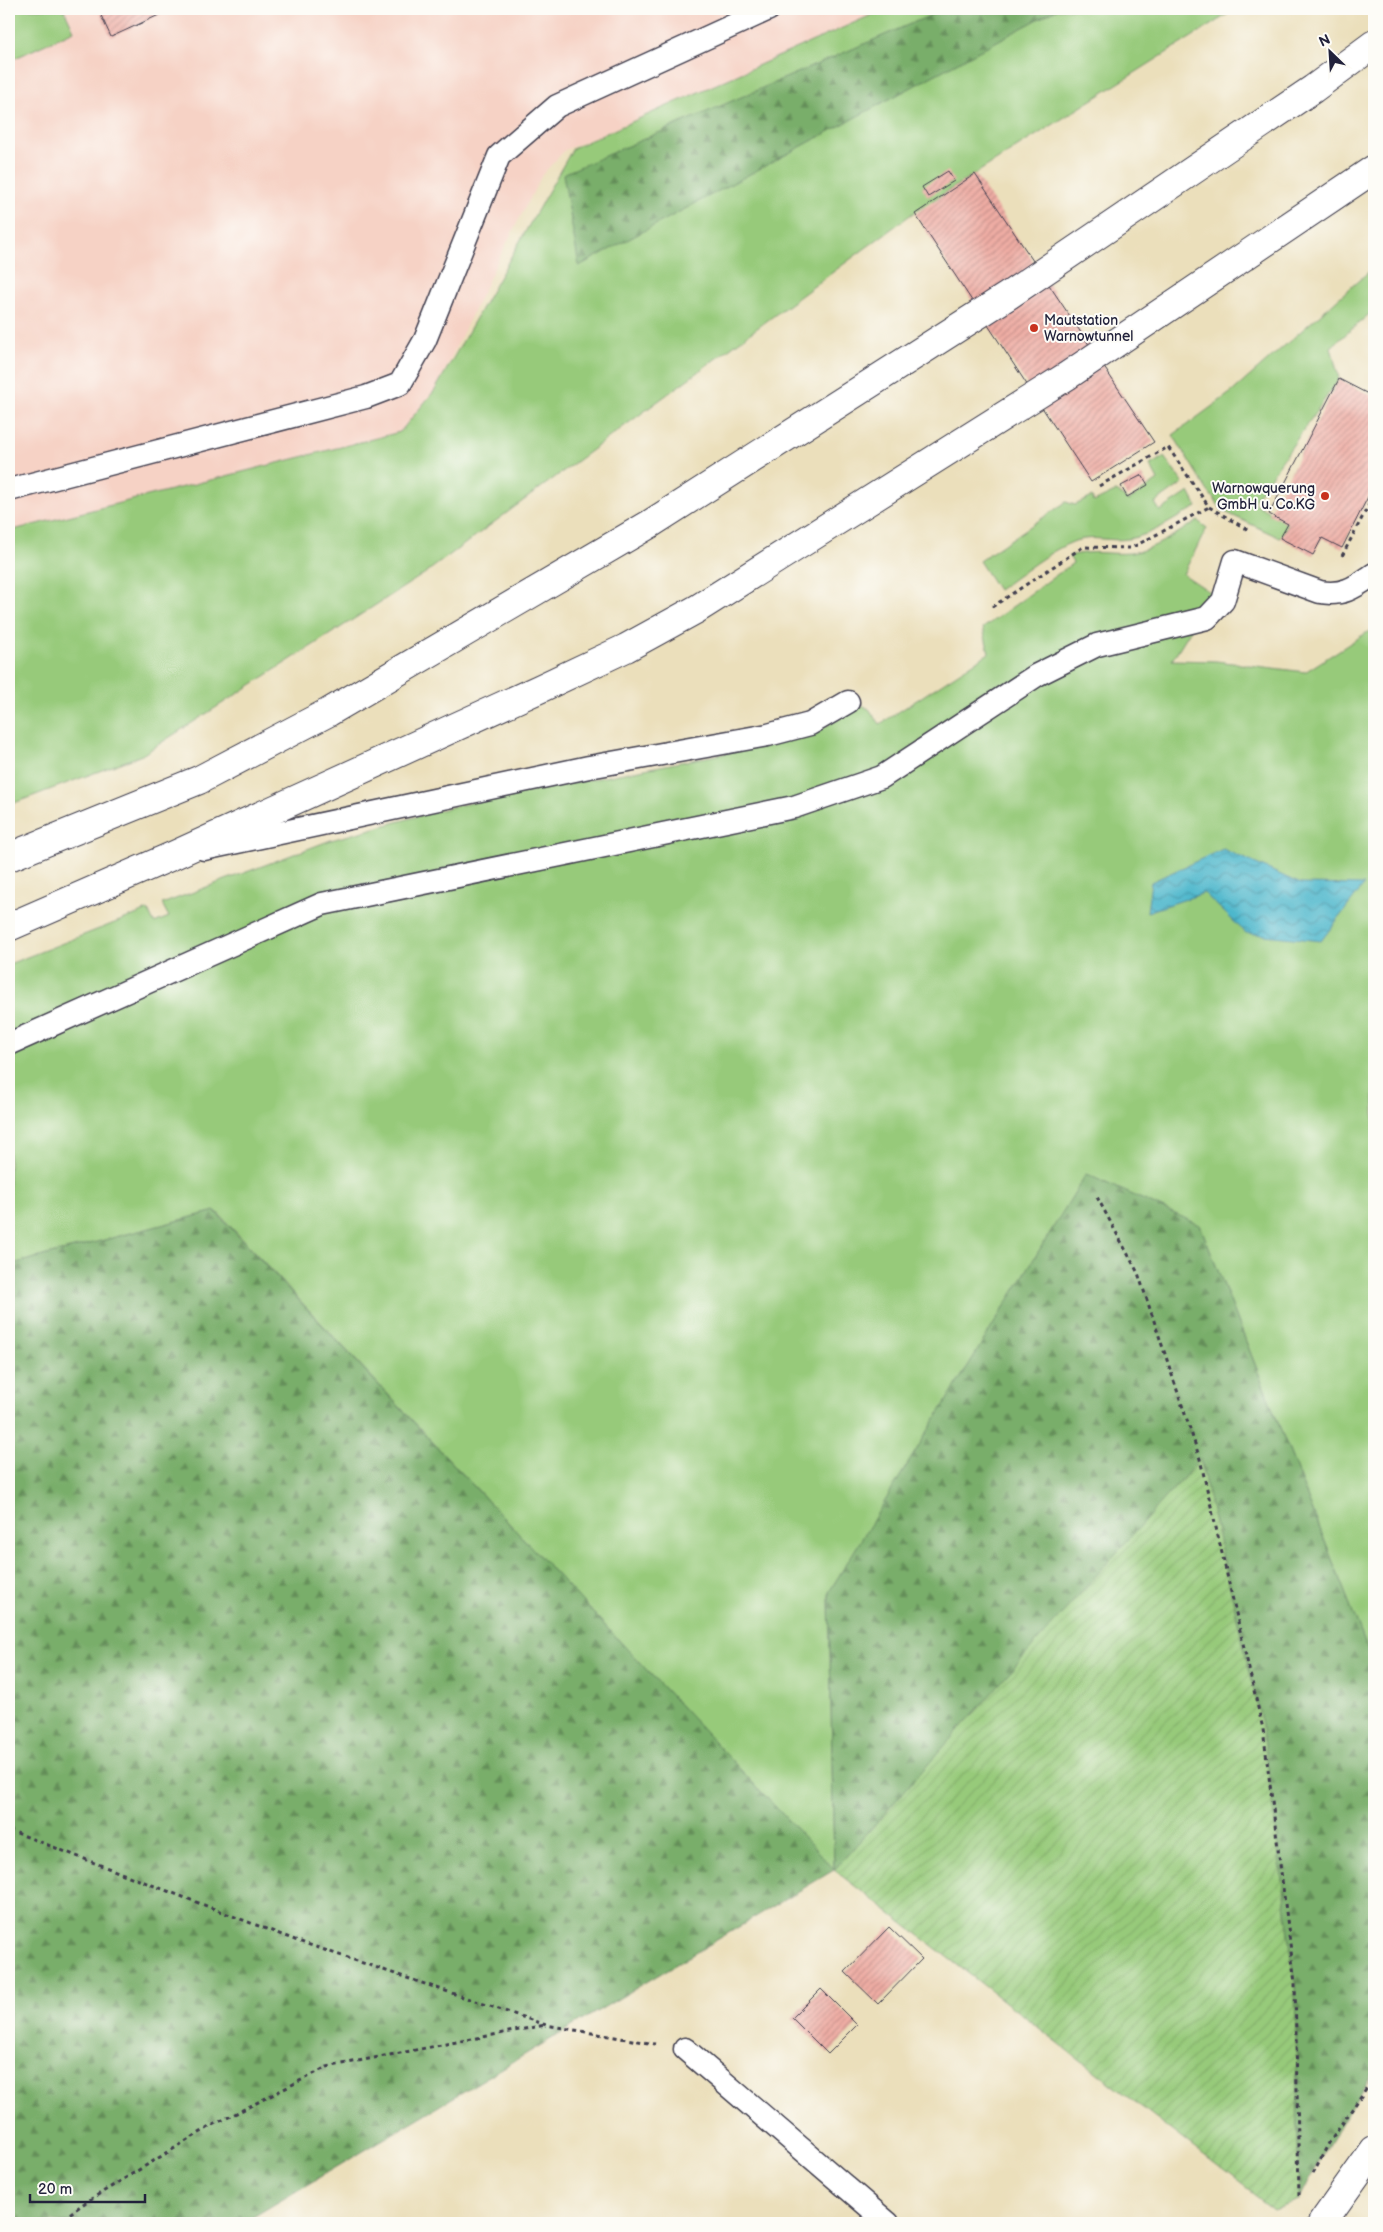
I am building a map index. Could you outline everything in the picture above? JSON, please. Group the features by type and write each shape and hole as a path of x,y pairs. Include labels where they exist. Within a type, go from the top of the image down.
{"main road":[{"path":"9,856 199,780 330,712 642,529 1009,295 1313,88 1374,44"},
{"path":"9,926 172,856 539,689 626,648 698,609 1067,376 1374,169"},
{"path":"1322,2223 1374,2150"}],"lane":[{"path":"9,490 366,397 400,384 425,340 500,156 557,106 769,9"},
{"path":"9,1044 322,904 794,807 882,777 1037,675 1097,645 1207,618 1223,601 1235,561 1320,592 1334,594 1349,590 1374,574"},
{"path":"172,856 589,767 768,735 810,724 848,702"},
{"path":"685,2050 888,2223"}],"path":[{"path":"1100,486 1168,446 1209,507 1258,536"},
{"path":"1339,562 1374,495"},
{"path":"992,607 1083,547 1131,548 1209,507"},
{"path":"1097,1197 1138,1273 1200,1459 1263,1729 1295,1983 1299,2200 1303,2192"},
{"path":"9,1830 295,1940 546,2025 685,2050"},
{"path":"57,2223 86,2202 211,2126 326,2067 546,2025"},
{"path":"1312,2175 1329,2143 1374,2077"}],"shaded area":[{"path":"9,9 887,9 565,150 542,175 501,254 433,395 402,438 9,549"}],"green space":[{"path":"9,9 64,9 74,31 9,61"},
{"path":"885,9 1236,9 913,213 424,574 142,755 9,805 9,531 400,432 435,390 573,148"},
{"path":"945,9 1057,9 579,266 563,174"},
{"path":"1374,267 1374,310 1331,347 1339,379 1253,502 1288,524 1280,538 1223,511 1207,490 1173,435 1233,391"},
{"path":"1164,457 1183,483 1155,503 1160,511 1189,492 1197,507 1147,534 1137,537 1122,540 1082,539 1065,545 998,590 979,561 1066,502 1075,505 1092,497 1094,502 1117,491 1128,501 1158,480 1150,465"},
{"path":"1198,521 1207,528 1183,574 1213,594 1172,660 1216,661 1305,672 1374,628 1374,1666 1200,1225 829,1592 834,1870 216,1211 9,1265 9,964 148,910 154,923 169,917 162,904 331,840 455,806 768,745 819,730 862,705 869,709 880,724 989,653 983,628 1073,563 1069,556 1086,553 1131,553 1140,551 1157,544"},
{"path":"1086,1174 1200,1225 1374,1666 1374,2071 1329,2143 1299,2200 1295,1983 1263,1729 1200,1460 834,1870 243,2223 9,2223 9,1265 215,1211 834,1869 829,1592"},
{"path":"1200,1459 1263,1729 1295,1983 1299,2200 1274,2209 834,1870"}],"water":[{"path":"1223,849 1301,884 1364,885 1321,941 1246,933 1204,893 1147,912 1151,882"}],"building":[{"path":"98,9 172,9 111,37"},
{"path":"948,171 954,181 928,197 922,187"},
{"name":"Mautstation Warnowtunnel","path":"975,174 1154,442 1091,482 915,214"},
{"path":"1339,379 1374,397 1374,485 1342,548 1322,538 1313,555 1280,538 1288,524 1269,514"},
{"path":"1142,475 1148,485 1127,497 1121,486"},
{"path":"889,1927 922,1959 878,2004 845,1972"},
{"path":"821,1989 857,2025 828,2054 792,2018"}],"place":[{"name":"Mautstation Warnowtunnel","path":"1034,328"},
{"name":"Warnowquerung GmbH u. Co.KG","path":"1325,496"}]}
